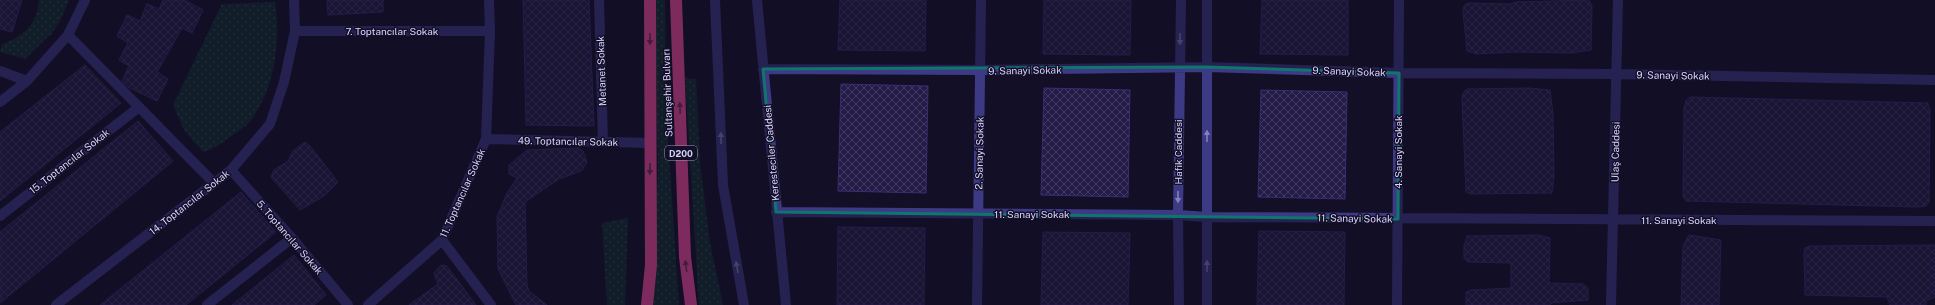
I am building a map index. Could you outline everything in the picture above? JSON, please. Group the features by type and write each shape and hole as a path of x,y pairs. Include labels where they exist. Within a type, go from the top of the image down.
{"highway":[{"name":"Sultanşehir Bulvarı","path":"647,305 650,265 650,0"},
{"name":"Sultanşehir Bulvarı","path":"676,0 685,257 691,305"}],"street":[{"path":"0,102 27,81 68,35 85,0"},
{"name":"14. Toptancılar Sokak","path":"56,305 231,170 270,124 284,82 295,31 294,0"},
{"name":"11. Toptancılar Sokak","path":"368,305 442,240 486,139 490,31 489,0"},
{"name":"Metanet Sokak","path":"599,0 603,142"},
{"path":"715,0 723,185 744,305"},
{"name":"Keresteciler Caddesi","path":"757,0 786,305"},
{"name":"2. Sanayi Sokak","path":"977,305 981,0"},
{"name":"Hafik Caddesi","path":"1180,0 1178,215 1180,305"},
{"path":"1207,0 1207,305"},
{"name":"4. Sanayi Sokak","path":"1397,305 1399,0"},
{"name":"Ulaş Caddesi","path":"1611,305 1618,0"},
{"name":"7. Toptancılar Sokak","path":"295,31 490,31"},
{"path":"68,35 214,183"},
{"name":"9. Sanayi Sokak","path":"763,69 980,70 1207,67 1399,73 1616,74 1935,80"},
{"path":"0,71 27,81"},
{"name":"15. Toptancılar Sokak","path":"0,216 139,107"},
{"name":"49. Toptancılar Sokak","path":"486,139 650,143"},
{"name":"5. Toptancılar Sokak","path":"231,170 292,238 348,305"},
{"name":"11. Sanayi Sokak","path":"776,212 1178,215 1207,217 1398,219 1935,221"},
{"path":"207,305 292,238"},
{"path":"442,240 491,305"}],"highlighted area":[{"path":"1207,67 1399,73 1398,219 776,212 763,69"}],"green space":[{"path":"39,0 69,0 60,21 52,33 25,59 0,52 2,44 23,33 28,28 36,16"},
{"path":"655,0 665,0 666,109 679,305 653,305 658,168"},
{"path":"275,2 277,17 276,48 271,79 266,93 249,123 217,146 203,152 184,130 173,105 222,4"},
{"path":"685,78 696,79 700,163 710,243 723,305 699,305"},
{"path":"628,218 625,305 607,305 602,223"}],"building":[{"path":"0,0 22,0 12,32 0,29"},
{"path":"163,0 184,0 203,10 192,33 182,28 157,72 168,79 157,101 128,87 122,81 129,66 119,60 128,43 117,36 127,15 140,21 147,4 159,9"},
{"path":"327,0 383,0 383,12 328,15"},
{"path":"523,0 589,0 594,126 526,125"},
{"path":"840,0 926,0 925,51 838,50"},
{"path":"1044,0 1131,0 1130,55 1043,54"},
{"path":"1262,0 1348,0 1348,55 1260,54"},
{"path":"1589,0 1592,6 1591,50 1571,53 1514,52 1477,54 1467,51 1463,12 1464,6 1468,3 1510,4 1517,2"},
{"path":"85,65 121,103 0,201 0,132"},
{"path":"841,84 928,86 926,193 838,191"},
{"path":"1044,88 1130,90 1128,197 1041,195"},
{"path":"1529,88 1550,90 1553,114 1554,176 1552,193 1471,194 1466,192 1462,100 1463,93 1467,89"},
{"path":"1261,90 1347,92 1345,199 1258,197"},
{"path":"1690,97 1928,103 1930,110 1929,202 1926,206 1918,207 1686,201 1683,197 1684,108 1686,100"},
{"path":"138,121 173,161 0,303 0,232"},
{"path":"305,142 310,146 338,182 324,196 300,210 271,177 274,170 288,161 293,151"},
{"path":"578,148 583,151 587,163 581,171 559,179 525,202 527,285 529,291 547,305 516,305 498,269 497,217 507,193 517,178 509,174 509,165 527,150"},
{"path":"241,192 276,232 186,305 100,305"},
{"path":"838,227 925,228 924,305 837,305"},
{"path":"1259,231 1345,232 1344,305 1257,305"},
{"path":"1043,232 1130,233 1128,305 1041,305"},
{"path":"1539,235 1550,238 1549,283 1583,284 1588,288 1588,300 1551,303 1550,305 1466,305 1466,292 1472,290 1511,288 1511,263 1468,262 1464,258 1464,246 1467,236"},
{"path":"1689,235 1721,240 1719,305 1681,305 1683,246"},
{"path":"1935,245 1935,297 1926,301 1926,305 1890,305 1887,297 1805,295 1804,254 1805,248 1810,246"},
{"path":"294,255 326,295 314,305 232,305"},
{"path":"441,265 447,266 476,305 409,305 438,284 434,273"}]}
